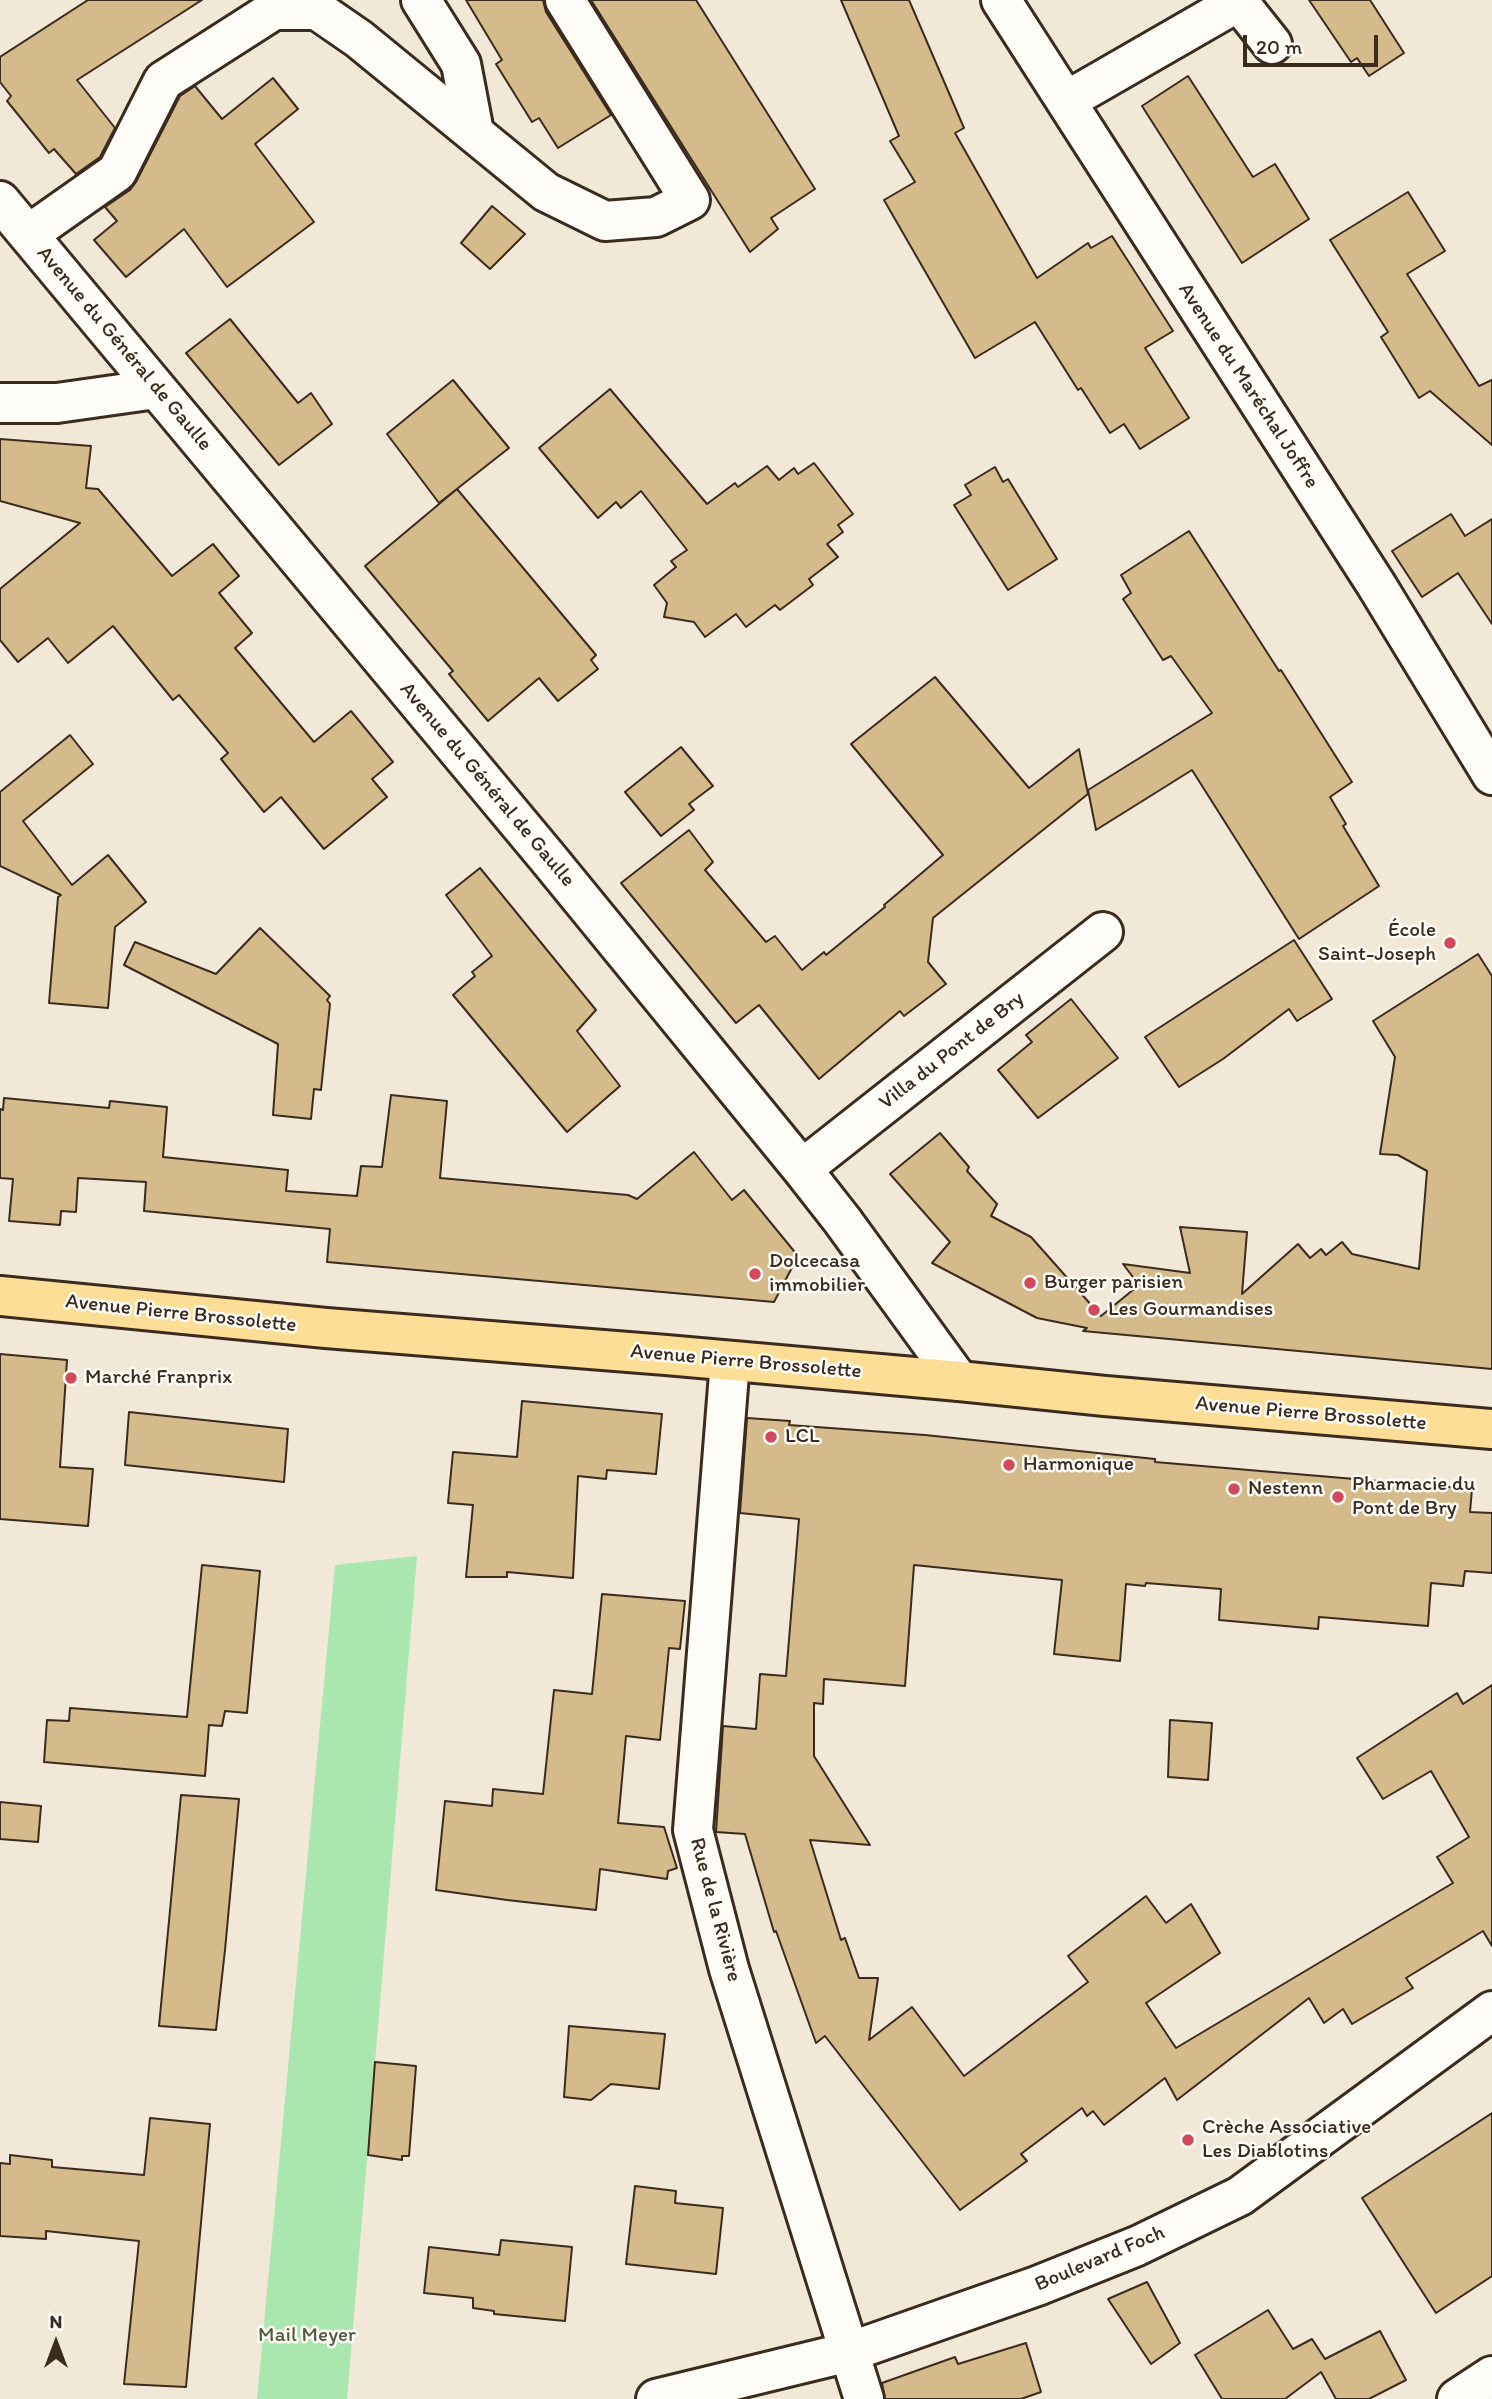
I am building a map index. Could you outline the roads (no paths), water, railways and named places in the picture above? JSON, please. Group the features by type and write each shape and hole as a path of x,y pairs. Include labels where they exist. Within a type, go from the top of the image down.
{"main road":[{"name":"Avenue Pierre Brossolette","path":"0,1296 340,1329 1492,1429"}],"street":[{"path":"421,0 461,64 474,132"},
{"path":"29,234 117,172 163,81 274,10 317,10 359,39 546,192 605,221 656,217 690,200 565,0"},
{"name":"Avenue du Maréchal Joffre","path":"1001,0 1377,586 1492,775"},
{"path":"1066,101 1238,1 1272,44"},
{"name":"Avenue du Général de Gaulle","path":"0,201 538,846 802,1169 960,1381"},
{"path":"0,403 57,403 156,388"},
{"name":"Villa du Pont de Bry","path":"802,1169 1103,932"},
{"name":"Rue de la Rivière","path":"730,1361 693,1830 729,1969 864,2399"},
{"name":"Boulevard Foch","path":"656,2399 849,2351 1037,2286 1137,2246 1240,2196 1492,2011"},
{"path":"1457,2399 1492,2376"}],"place":[{"name":"École Saint-Joseph","path":"1450,943"},
{"name":"Dolcecasa immobilier","path":"755,1274"},
{"name":"Burger parisien","path":"1030,1283"},
{"name":"Les Gourmandises","path":"1094,1310"},
{"name":"Marché Franprix","path":"71,1378"},
{"name":"LCL","path":"771,1437"},
{"name":"Harmonique","path":"1009,1465"},
{"name":"Nestenn","path":"1234,1489"},
{"name":"Pharmacie du Pont de Bry","path":"1338,1497"},
{"name":"Crèche Associative Les Diablotins","path":"1188,2140"}],"park label":[{"name":"Mail Meyer","path":"307,2336"}]}
